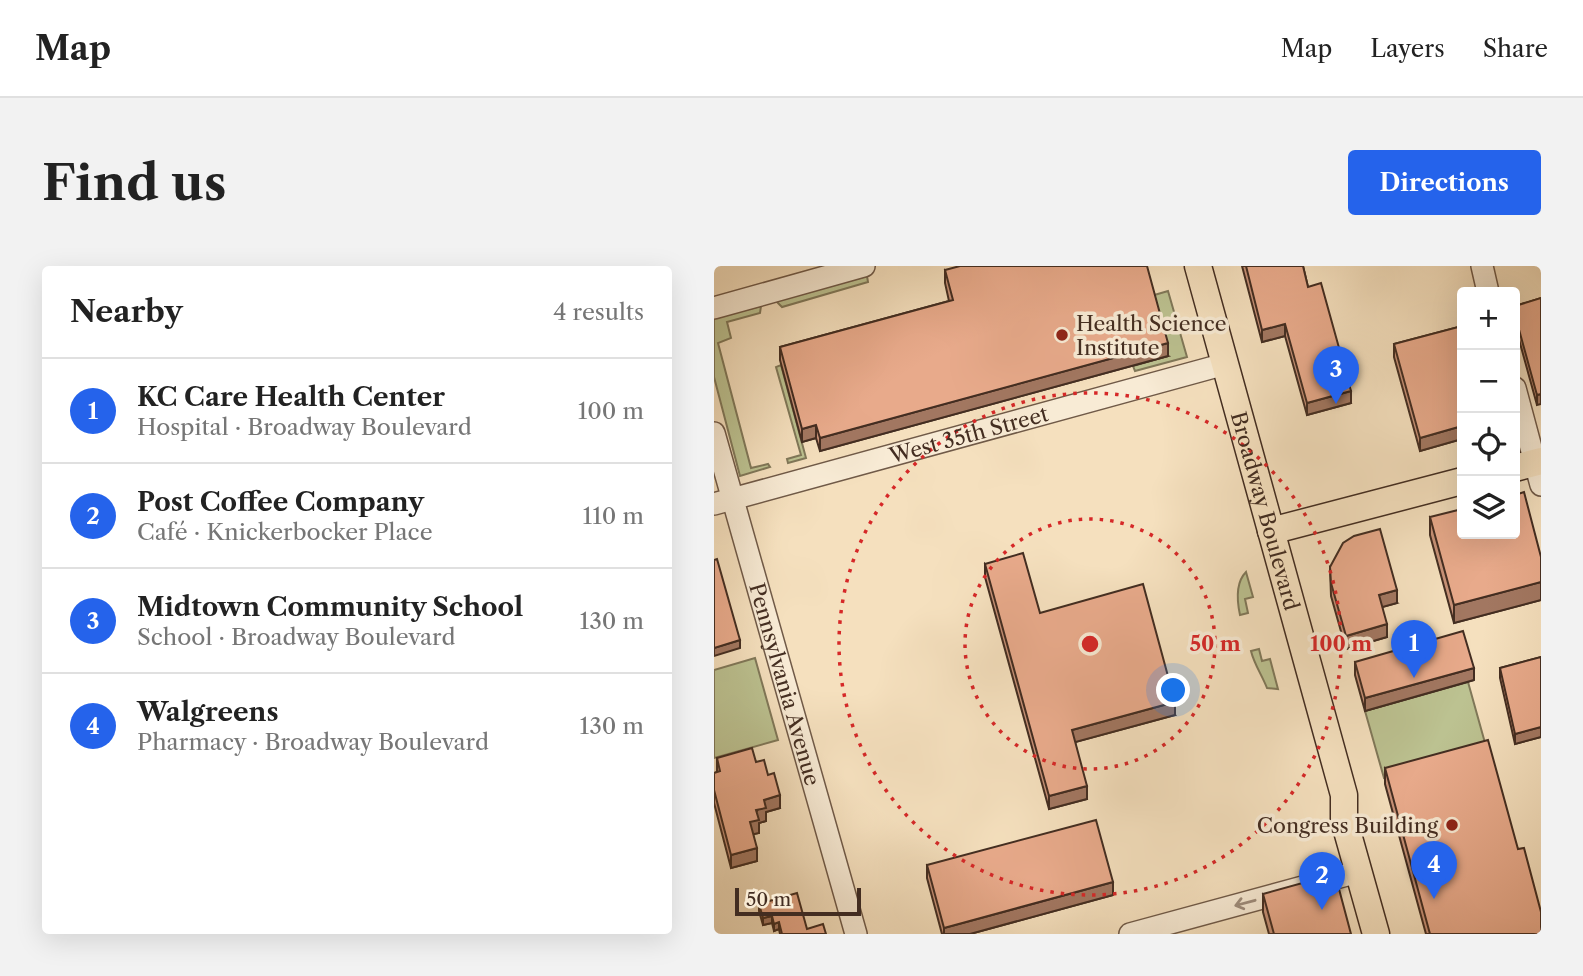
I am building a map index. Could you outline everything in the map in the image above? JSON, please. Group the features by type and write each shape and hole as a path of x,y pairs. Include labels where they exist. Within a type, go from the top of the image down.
{"main road":[{"name":"Broadway Boulevard","path":"1198,266 1344,795 1344,820 1377,934"},
{"path":"1271,531 1457,482"},
{"name":"Broadway Boulevard","path":"1344,795 1359,816 1389,922 1388,934"}],"street":[{"path":"714,307 864,266"},
{"path":"1482,266 1487,287"},
{"name":"West 35th Street","path":"723,501 1225,364"},
{"path":"1520,410 1533,469"},
{"name":"Pennsylvania Avenue","path":"714,433 723,501 856,934"},
{"path":"1130,934 1358,872"}],"green space":[{"path":"867,276 868,282 782,307 776,301"},
{"path":"1168,291 1187,357 1135,371 1133,366 1168,356 1151,296"},
{"path":"761,306 760,313 727,322 731,338 718,343 751,468 768,464 770,467 740,476 714,377 714,318"},
{"path":"781,365 806,458 788,463 787,459 801,455 776,367"},
{"path":"1246,572 1253,597 1245,599 1248,613 1240,615 1239,586"},
{"path":"1259,649 1262,661 1270,659 1278,689 1267,688 1256,665 1251,651"},
{"path":"755,658 778,740 714,758 714,670"},
{"path":"1468,682 1487,750 1384,778 1365,711"}],"building":[{"path":"960,266 1147,266 1168,343 820,438 816,425 802,429 780,347 953,300 945,270"},
{"path":"1246,266 1303,266 1308,287 1321,283 1351,391 1307,403 1285,324 1262,330"},
{"path":"1541,298 1541,394 1537,395 1520,333 1520,304"},
{"path":"1457,327 1457,427 1420,438 1394,344"},
{"path":"1524,492 1541,557 1541,582 1454,605 1430,517 1457,510 1457,539 1520,539 1520,493"},
{"path":"1380,529 1397,590 1379,595 1387,624 1346,636 1331,583 1330,567 1343,543 1354,536"},
{"path":"1023,553 1040,613 1143,584 1175,702 1072,730 1087,786 1049,796 985,564"},
{"path":"717,559 740,640 714,648 714,560"},
{"path":"1463,631 1474,668 1365,698 1355,662"},
{"path":"1541,657 1541,727 1515,734 1500,668"},
{"path":"1488,740 1518,849 1524,848 1541,912 1541,934 1430,934 1385,768"},
{"path":"752,748 756,762 764,760 768,775 774,773 780,795 764,800 766,808 756,810 759,820 750,822 757,848 731,855 714,790 714,773 720,771 717,758"},
{"path":"1096,820 1113,882 944,928 927,865"},
{"path":"1335,874 1351,934 1274,934 1263,894"},
{"path":"797,893 807,929 823,924 826,934 782,934 779,922 774,924 772,916 763,918 759,904"}],"place":[{"name":"Health Science Institute","path":"1062,335"},
{"name":"Midtown Community School","path":"1336,404"},
{"name":"KC Care Health Center","path":"1414,678"},
{"name":"Congress Building","path":"1452,825"},
{"name":"Walgreens","path":"1434,899"},
{"name":"Post Coffee Company","path":"1322,910"}]}
